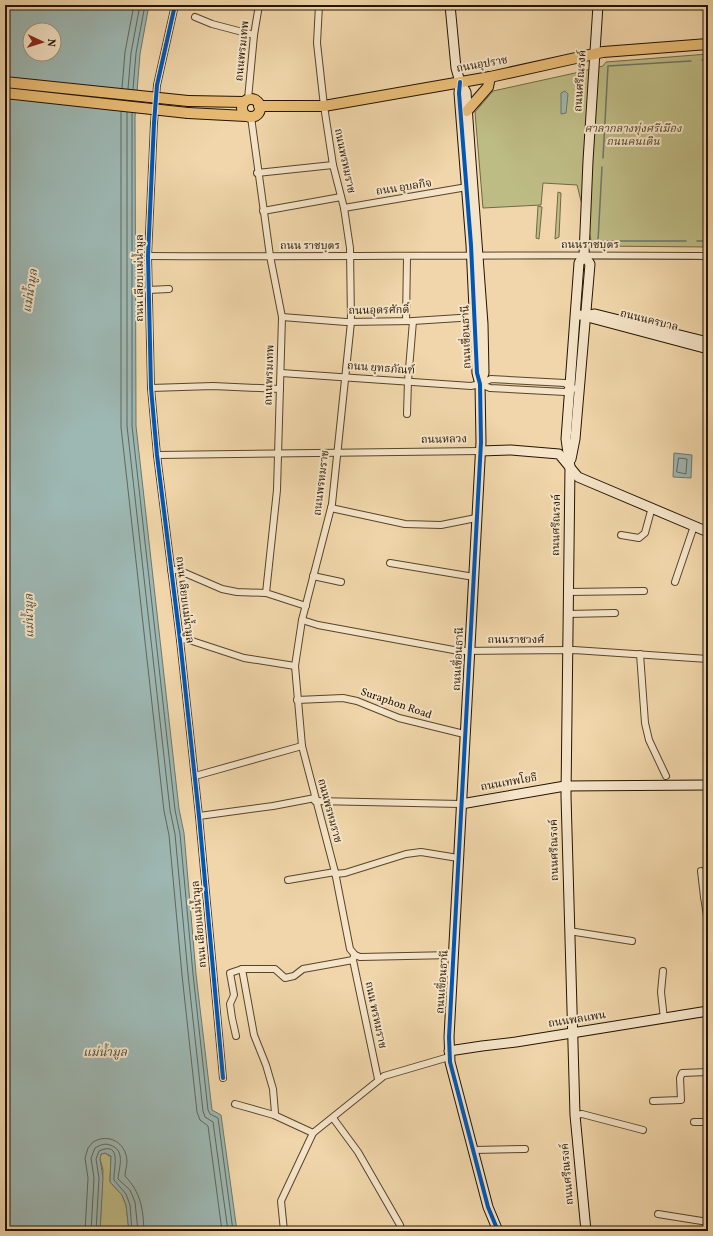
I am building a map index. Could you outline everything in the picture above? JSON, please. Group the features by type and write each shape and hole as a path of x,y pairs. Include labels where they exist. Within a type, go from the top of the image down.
{"main road":[{"name":"ถนนอุปราช","path":"259,106 324,106 490,77 595,54 620,50 708,44"},
{"path":"467,111 488,87 490,77"},
{"path":"5,82 188,101 255,100 259,106 258,114 248,116 188,113 5,93"},
{"path":"246,100 242,110 248,116"}],"street":[{"name":"ถนน เลียบแม่น้ำมูล","path":"175,5 157,85 154,123 148,256 151,388 157,455 195,776 223,1078"},
{"name":"ถนนพรมเทพ","path":"246,100 259,5"},
{"name":"ถนนพรหมราช","path":"319,5 317,43 324,106 333,165 344,208 350,248 351,322 331,508 302,620 295,666 302,746 335,873 350,949 354,957"},
{"name":"ถนนเขื่อนธานี","path":"450,5 456,68 460,82 466,92 470,187 484,373 480,384 480,450 449,1017 449,1054 488,1207 498,1231"},
{"name":"ถนนศรีณรงค์","path":"586,1231 575,1115 565,786 570,467 575,439 575,315 579,263 584,255 588,161 598,5"},
{"path":"195,17 212,24 254,35"},
{"name":"ถนนเขื่อนธานี","path":"460,82 459,93 470,187"},
{"name":"ถนนพรมเทพ","path":"248,116 270,256 282,318 277,490 266,593"},
{"path":"257,173 333,165"},
{"name":"ถนน อุบลกิจ","path":"344,208 470,187"},
{"path":"263,211 341,196"},
{"name":"ถนนราชบุตร","path":"475,255 708,256"},
{"name":"ถนน ราชบุตร","path":"148,256 407,257 475,255"},
{"name":"ถนนศรีณรงค์","path":"574,388 585,316 590,264 584,255"},
{"path":"406,321 407,257"},
{"path":"148,290 169,290"},
{"name":"ถนนนครบาล","path":"575,315 585,316 594,320 694,342 708,342"},
{"name":"ถนนอุดรศักดิ์","path":"282,318 351,322 413,321 479,316"},
{"path":"407,414 413,321"},
{"name":"ถนนนครบาล","path":"694,342 708,349"},
{"name":"ถนน ยุทธภัณฑ์","path":"281,373 344,376 471,386 491,379 565,383 574,388"},
{"path":"151,388 213,386 280,389"},
{"name":"ถนนหลวง","path":"157,455 480,450 511,450 559,454 578,477 652,507 708,532"},
{"path":"621,535 639,538 645,533 652,507"},
{"path":"331,508 405,524 441,525 476,518"},
{"path":"675,582 694,526"},
{"path":"390,563 474,577"},
{"path":"171,570 178,570 222,589 237,592 266,593 306,606"},
{"path":"313,576 341,582"},
{"path":"567,592 644,591"},
{"path":"567,614 615,613"},
{"name":"ถนนราชวงศ์","path":"302,620 318,625 459,651 567,650 708,659"},
{"path":"180,640 186,639 244,658 295,666"},
{"path":"640,654 646,723 649,740 666,776"},
{"name":"Suraphon Road","path":"297,700 343,698 357,701 399,718 464,734"},
{"path":"195,776 302,746"},
{"name":"ถนนเทพโยธี","path":"199,816 315,799 461,804 565,786 708,785"},
{"path":"288,880 335,873 345,873 406,854 421,852 458,858"},
{"path":"701,872 706,896 707,916"},
{"path":"569,932 632,941"},
{"path":"236,1036 230,1004 234,995 230,972 242,969 275,969 285,978 294,976 303,969 354,957 453,955"},
{"name":"ถนน พรหมราช","path":"354,957 378,1079"},
{"path":"242,969 256,1044 266,1065 273,1089 276,1113 274,1115"},
{"path":"663,971 661,992 664,1019"},
{"name":"ถนนพลแพน","path":"449,1054 482,1046 516,1042 708,1011"},
{"path":"284,1231 281,1201 313,1133 333,1118 378,1079 449,1054"},
{"path":"653,1101 681,1100 680,1078 682,1073 708,1072"},
{"path":"235,1104 274,1115 313,1133"},
{"path":"575,1115 582,1114 643,1130"},
{"path":"333,1118 358,1152 400,1225"},
{"path":"694,1122 708,1122"},
{"path":"473,1150 525,1148"},
{"path":"658,1214 708,1222"}],"green space":[{"name":"ศาลากลางทุ่งศรีเมือง ถนนคนเดิน","path":"708,54 708,247 594,246 592,244 577,185 543,183 541,205 483,208 475,112 493,91 603,66 606,62"},
{"path":"558,192 561,193 559,237 555,239"},
{"path":"538,206 542,207 539,239 536,238"},
{"path":"105,1153 111,1157 110,1182 122,1195 126,1205 129,1231 100,1231 103,1170 100,1159 101,1154"}],"water":[{"name":"แม่น้ำมูล","path":"10,5 149,5 140,54 135,117 136,426 179,809 184,833 196,974 212,1110 221,1115 237,1231 129,1231 126,1205 122,1195 110,1182 111,1156 105,1153 101,1154 100,1159 103,1178 100,1231 5,1231 5,23"},
{"path":"565,91 568,94 566,113 561,114 561,93"},
{"path":"674,453 692,455 691,478 673,477"}],"waterway":[{"path":"702,60 708,59"},
{"path":"603,158 608,66 691,61"},
{"path":"602,167 598,241 686,241"},
{"path":"697,241 708,241"}],"cycle path":[{"path":"175,5 157,85 154,123 148,256 151,388 157,455 180,640 199,816 223,1078"},
{"path":"460,82 459,93 471,245 477,373 480,384 481,442 449,1037 450,1062 488,1207 498,1231"}]}
